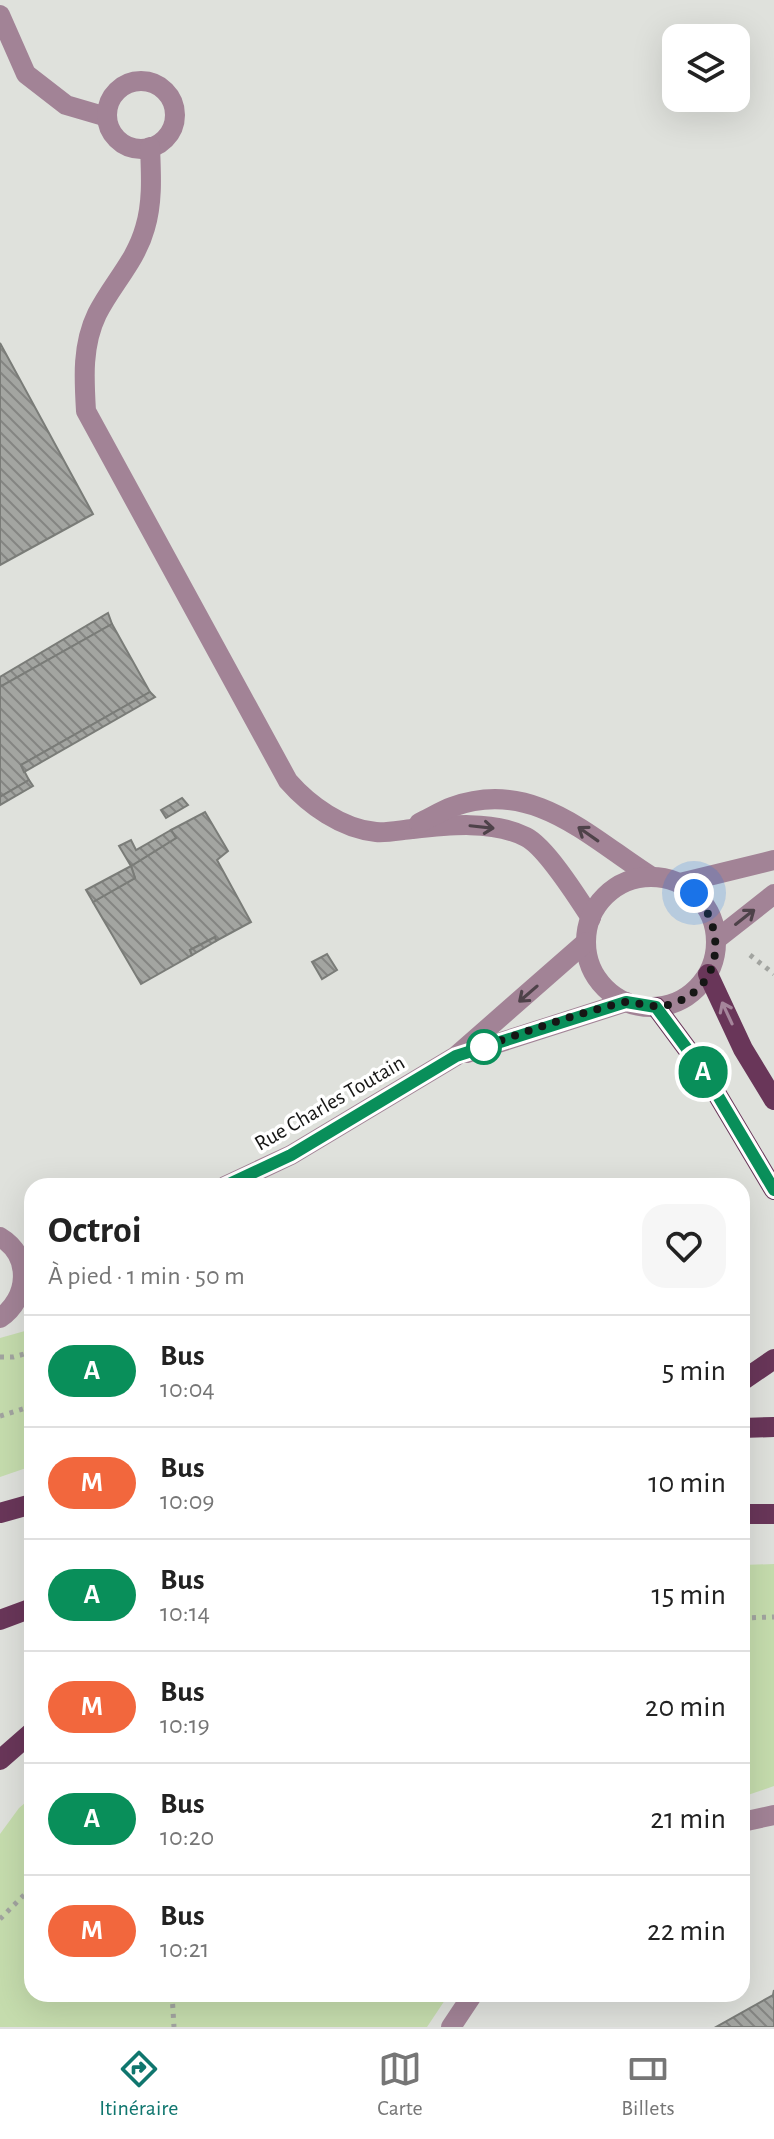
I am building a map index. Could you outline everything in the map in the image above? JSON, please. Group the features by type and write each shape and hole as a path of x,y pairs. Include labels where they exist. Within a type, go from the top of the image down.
{"main road":[{"path":"708,974 743,1049 774,1100"},
{"path":"656,1007 702,1069 774,1190"},
{"path":"750,1376 774,1359"},
{"path":"750,1428 774,1427"},
{"path":"0,1513 24,1506"},
{"path":"750,1514 774,1514"},
{"path":"0,1620 24,1611"},
{"path":"0,1760 24,1739"}],"street":[{"path":"0,15 26,74 66,105 107,117"},
{"path":"138,81 159,86 167,93 175,114 168,135 150,147 140,149 121,143 114,136 107,117 112,97 128,84 138,81"},
{"path":"150,147 151,182 146,227 130,264 96,315 83,361 86,411 288,781 304,799 340,821 375,832 446,825 488,826 528,837 553,864 591,918"},
{"path":"405,830 454,806 498,798 538,804 566,818 652,877"},
{"path":"680,883 774,860"},
{"path":"626,1002 609,992 597,978 588,960 586,942 591,918 601,901 616,888 633,880 652,877 680,883 694,893 706,906 717,939 715,957 708,974 692,994 669,1005 656,1007"},
{"path":"717,939 774,894"},
{"name":"Rue Charles Toutain","path":"242,1178 291,1155 456,1056 586,942"},
{"name":"Rue Charles Toutain","path":"456,1056 626,1002 656,1007"},
{"path":"0,1237 24,1263"},
{"path":"0,1318 15,1304 24,1280"},
{"path":"750,1820 774,1815"},
{"path":"451,2027 468,2002"}],"path":[{"path":"0,1357 24,1354"},
{"path":"0,1416 24,1408"},
{"path":"750,1618 774,1617"},
{"path":"0,1919 24,1895"},
{"path":"172,2002 174,2027"}],"green space":[{"path":"24,1331 24,1469 0,1477 0,1338"},
{"path":"774,1564 774,1786 750,1794 750,1565"},
{"path":"24,1804 24,2002 444,2002 427,2027 0,2027 0,1834"}],"building":[{"path":"0,343 93,514 0,565"},
{"path":"108,613 112,624 0,687 0,677"},
{"path":"112,624 150,692 21,765 29,780 0,797 0,687"},
{"path":"150,692 155,697 24,772 21,765"},
{"path":"29,780 33,786 0,805 0,797"},
{"path":"182,798 188,805 166,818 161,810"},
{"path":"205,812 228,851 217,860 251,922 216,941 215,937 190,950 192,955 141,984 93,902 135,878 131,866 176,838 171,830"},
{"path":"171,830 176,838 131,866 119,846 131,840 136,850"},
{"path":"131,866 135,878 93,902 86,890"},
{"path":"215,937 216,941 192,955 190,950"},
{"path":"327,954 337,970 322,979 312,962"},
{"path":"774,1990 774,2027 716,2027 773,1995"}],"bus line":[{"name":"A","path":"242,1178 291,1155 456,1056 626,1002 656,1007 702,1069 774,1190"}],"route":[{"path":"484,1047 479,1048 626,1002 656,1007 669,1005 692,994 708,974 715,957 717,939 706,906 694,893"}]}
